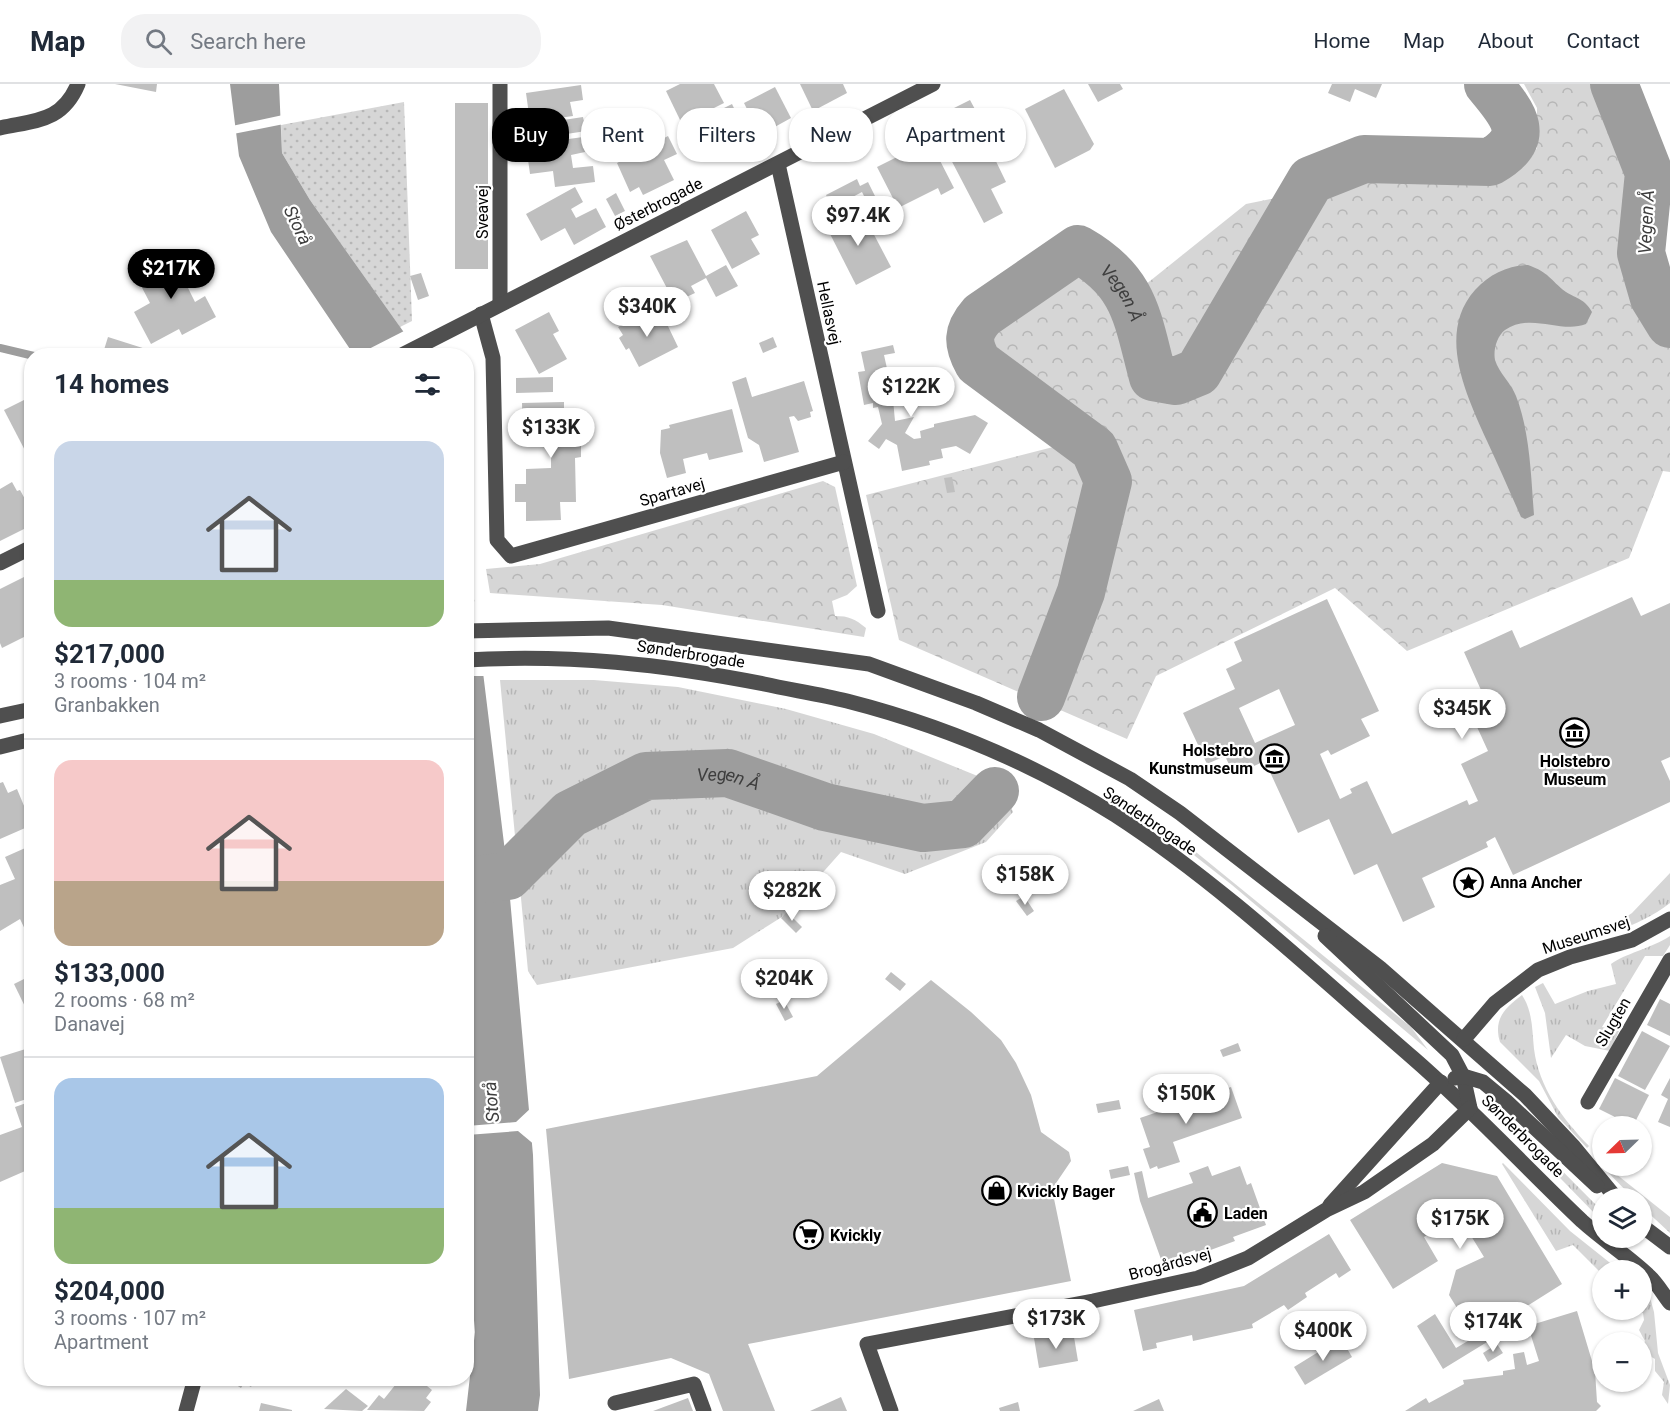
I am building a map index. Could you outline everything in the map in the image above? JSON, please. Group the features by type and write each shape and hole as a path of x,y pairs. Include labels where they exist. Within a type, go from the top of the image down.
{"street":[{"path":"0,128 54,117 73,96 78,84"},
{"name":"Sveavej","path":"500,84 500,304"},
{"name":"Østerbrogade","path":"415,348 933,84"},
{"name":"Hellasvej","path":"778,164 878,611"},
{"name":"Spartavej","path":"481,314 493,358 497,540 511,556 844,462"},
{"path":"0,563 24,551"},
{"name":"Sønderbrogade","path":"474,631 608,628 869,664 976,703 1082,753 1139,785 1380,968 1464,1039 1532,1102 1608,1188"},
{"name":"Sønderbrogade","path":"474,660 520,657 586,658 653,665 847,701 941,730 999,754 1065,786 1148,837 1212,887 1441,1082 1470,1108 1583,1222 1650,1276 1670,1303"},
{"path":"0,716 24,710"},
{"path":"0,747 24,741"},
{"path":"1281,891 1371,981 1452,1055 1462,1076 1470,1108"},
{"name":"Museumsvej","path":"1464,1039 1504,996 1538,970 1570,957 1632,940 1670,919"},
{"name":"Slugten","path":"1588,1102 1670,960"},
{"path":"1441,1082 1462,1076 1483,1083 1506,1101 1562,1156 1599,1188"},
{"name":"Brogårdsvej","path":"1326,1210 1441,1082"},
{"name":"Brogårdsvej","path":"891,1411 867,1344 1093,1301 1198,1278 1248,1258 1326,1210 1364,1192 1433,1144 1470,1108"},
{"path":"1652,1233 1670,1247"},
{"path":"615,1403 694,1384 704,1411"},
{"path":"186,1411 193,1386"}],"green space":[{"path":"1524,84 1602,84 1635,163 1644,302 1670,347 1670,472 1663,471 1629,558 1407,651 1335,588 1156,676 1127,739 899,640 866,495 1061,445 993,359 989,331 1071,271 1140,289 1246,204 1367,180 1507,175 1530,159 1537,148 1537,108"},
{"path":"404,102 412,321 400,327 310,200 282,153 281,125"},
{"path":"823,481 835,487 857,586 847,595 832,601 835,616 848,617 862,625 866,628 864,637 662,605 490,593 486,569 540,564"},
{"path":"500,680 594,680 678,687 786,709 874,734 985,779 1005,792 1013,812 986,842 905,874 841,852 785,915 733,948 537,985 528,971"},
{"path":"1131,806 1191,848 1411,1027 1428,1050 1232,885 1153,823 1131,809"},
{"path":"1670,873 1670,903 1657,912 1631,926 1560,948 1559,944 1617,923 1632,913"},
{"path":"1670,936 1670,945 1663,956 1645,956 1602,1027 1619,1031 1610,1051 1585,1046 1566,1035 1551,1058 1545,1013 1535,987 1543,983 1555,1004 1588,991 1616,984 1611,964"},
{"path":"1522,995 1530,1015 1534,1049 1541,1077 1561,1114 1589,1146 1587,1148 1558,1117 1539,1081 1500,1042 1499,1020 1510,1005"},
{"path":"1487,1098 1497,1105 1592,1201 1592,1211 1485,1101"},
{"path":"1502,1164 1570,1231 1606,1260 1592,1260 1592,1264 1573,1245 1556,1251"},
{"path":"1612,1176 1619,1176 1634,1188 1623,1188"},
{"path":"1652,1203 1670,1217 1670,1233 1652,1216"},
{"path":"1652,1305 1658,1353 1670,1385 1668,1404 1662,1395 1664,1382 1655,1371 1655,1359 1652,1357 1652,1332 1640,1332 1644,1320 1652,1320"}],"water":[{"name":"Storå","path":"230,84 279,84 282,153 310,200 415,348 349,348 271,232 239,156"},
{"path":"1528,265 1545,274 1566,292 1584,302 1592,312 1586,324 1576,326 1535,323 1515,325 1502,333 1496,344 1495,360 1516,396 1527,439 1534,515 1525,519 1521,517 1471,405 1459,365 1456,345 1463,307 1475,290 1499,272"},
{"name":"Storå","path":"474,599 508,876 533,1155 540,1395 538,1411 466,1411 469,1386 474,1386"}],"pier":[{"path":"283,115 284,124 233,134 232,126"},
{"path":"406,330 418,348 371,348"},
{"path":"474,601 477,601 486,676 474,676"},
{"path":"532,1107 536,1146 518,1131 474,1134 474,1125 516,1122"}],"building":[{"path":"115,84 157,84 156,92"},
{"path":"680,84 714,84 724,103 714,108 677,108 677,114 666,91"},
{"path":"800,84 843,84 847,93 819,108 812,108"},
{"path":"1088,84 1120,84 1123,89 1098,102"},
{"path":"1332,84 1382,84 1376,98 1355,89 1350,102 1328,93"},
{"path":"581,85 583,100 570,102 573,116 569,117 569,108 528,108 526,93"},
{"path":"775,87 789,114 789,119 777,126 777,108 746,108 744,103"},
{"path":"1064,89 1094,144 1090,150 1055,168 1026,108"},
{"path":"970,100 974,108 954,108"},
{"path":"455,103 488,103 488,269 455,269"},
{"path":"581,117 581,132 569,134 569,119"},
{"path":"668,136 677,154 665,160 665,138"},
{"path":"581,137 581,153 571,155 573,168 593,166 595,182 555,187 553,171 530,174 528,162 569,162 569,139"},
{"path":"665,162 674,180 643,195 639,187 630,192 617,163"},
{"path":"887,162 941,162 954,188 941,195 938,188 898,208 877,167"},
{"path":"952,162 996,162 1006,182 991,189 1003,213 984,223"},
{"path":"857,179 860,186 868,182 875,196 866,200 862,192 832,208 826,195"},
{"path":"575,187 583,202 571,209 576,218 596,208 606,227 574,245 565,228 541,241 526,214"},
{"path":"616,193 625,211 615,216 606,199"},
{"path":"860,208 891,267 856,285 826,226"},
{"path":"746,211 759,235 751,239 760,254 732,269 711,230"},
{"path":"687,240 706,276 726,265 738,286 716,297 706,278 691,286 695,293 680,300 675,291 670,294 650,256"},
{"path":"180,249 192,271 182,276 195,302 205,296 216,317 182,335 179,329 151,344 134,312 150,303 138,280 150,274 146,267"},
{"path":"421,273 429,296 418,300 410,276"},
{"path":"653,309 661,325 666,322 678,347 639,367 629,348 626,350 619,338 623,335 618,327"},
{"path":"549,312 559,331 553,334 567,359 539,374 515,330"},
{"path":"108,337 143,348 105,348"},
{"path":"773,337 777,347 763,353 759,343"},
{"path":"893,345 895,353 884,355 888,373 899,371 902,387 892,389 895,421 914,417 905,433 914,439 921,438 920,431 934,427 934,424 975,415 988,423 970,454 956,446 941,449 943,458 929,461 930,465 902,471 897,445 886,439 879,449 868,441 882,424 878,407 873,408 873,403 864,405 858,372 865,371 861,352"},
{"path":"553,377 553,392 516,393 516,378"},
{"path":"746,377 752,397 804,381 813,411 810,412 811,417 798,421 794,416 789,417 799,452 764,462 759,445 748,438 732,382"},
{"path":"24,400 24,449 4,410"},
{"path":"564,402 564,412 583,411 584,444 581,444 581,457 575,458 576,502 560,502 561,520 526,521 526,502 515,502 515,484 526,484 526,469 551,468 551,439 523,439 522,403"},
{"path":"732,409 743,452 709,460 707,453 683,459 686,473 667,478 660,453 661,430 670,428 669,425"},
{"path":"952,477 955,492 947,493 944,478"},
{"path":"12,482 17,491 20,490 24,497 24,529 0,541 0,489"},
{"path":"24,577 24,637 2,648 0,643 0,589"},
{"path":"1632,597 1641,616 1670,603 1670,757 1661,761 1670,781 1670,802 1513,875 1495,837 1486,842 1488,847 1422,878 1435,907 1403,922 1377,864 1354,875 1329,819 1298,833 1265,761 1234,775 1225,756 1207,764 1183,713 1235,689 1226,669 1242,661 1234,642 1327,599 1379,711 1361,719 1370,736 1331,755 1328,750 1320,754 1340,799 1352,793 1350,789 1367,781 1392,834 1467,800 1469,805 1478,801 1461,764 1488,751 1472,716 1489,708 1464,652 1512,630 1520,648","holes":["1279,689 1295,725 1255,743 1239,708"]},
{"path":"3,782 8,793 17,789 24,806 24,828 0,839 0,783"},
{"path":"24,849 24,927 20,919 0,931 0,885 15,879 5,857"},
{"path":"1024,896 1034,911 1027,916 1016,901"},
{"path":"787,912 802,927 796,933 781,918"},
{"path":"891,972 906,984 900,991 885,979"},
{"path":"24,979 24,1005 14,984"},
{"name":"Kvickly","path":"931,980 1001,1040 1016,1063 1031,1095 1041,1132 1069,1152 1071,1161 1052,1189 1071,1281 748,1344 775,1411 723,1411 709,1374 671,1358 569,1379 546,1129 817,1076"},
{"path":"1660,999 1670,1004 1670,1036 1647,1025"},
{"path":"784,1000 793,1017 785,1021 776,1004"},
{"path":"1642,1031 1670,1046 1645,1090 1618,1076"},
{"path":"1238,1043 1241,1051 1223,1057 1220,1050"},
{"path":"24,1050 24,1100 15,1103 0,1057"},
{"path":"1615,1078 1649,1095 1638,1116 1613,1116 1599,1109"},
{"path":"1670,1078 1670,1127 1658,1122 1668,1099 1661,1095"},
{"path":"1231,1087 1242,1118 1173,1142 1180,1162 1158,1169 1157,1166 1150,1169 1143,1149 1150,1147 1140,1118"},
{"path":"1119,1100 1121,1109 1098,1113 1096,1104"},
{"path":"24,1104 24,1172 0,1182 0,1135 22,1127 15,1107"},
{"path":"1442,1163 1497,1176 1562,1284 1500,1323 1505,1331 1443,1369 1417,1326 1435,1314 1456,1348 1490,1328 1465,1321 1449,1295 1456,1270 1484,1257 1465,1226 1449,1221 1424,1237 1438,1261 1393,1289 1350,1220"},
{"path":"1128,1166 1130,1175 1111,1179 1109,1170"},
{"name":"Laden","path":"1208,1166 1212,1176 1240,1166 1247,1185 1251,1183 1266,1225 1233,1237 1235,1241 1197,1255 1195,1250 1162,1262 1140,1201 1134,1173 1142,1171 1148,1198 1193,1183 1189,1173"},
{"path":"1329,1234 1351,1270 1339,1278 1336,1273 1305,1293 1307,1297 1288,1310 1284,1305 1252,1324 1253,1328 1193,1341 1192,1335 1156,1343 1157,1348 1143,1351 1134,1310 1244,1286"},
{"path":"1577,1311 1592,1361 1592,1392 1596,1392 1597,1402 1601,1406 1596,1411 1405,1411 1426,1398 1429,1403 1464,1384 1463,1380 1503,1375 1503,1371 1515,1369 1513,1354 1524,1352 1527,1365 1539,1361 1528,1326"},
{"path":"1521,1323 1523,1340 1513,1341 1511,1324"},
{"path":"1073,1331 1078,1361 1039,1368 1034,1338"},
{"path":"1341,1338 1352,1357 1305,1385 1294,1367"},
{"path":"1497,1344 1503,1353 1488,1362 1483,1353"},
{"path":"394,1386 427,1386 432,1390 426,1398 431,1402 424,1411 367,1410 379,1395 384,1399"},
{"path":"346,1389 368,1406 362,1411 324,1409"},
{"path":"841,1397 847,1411 810,1411"},
{"path":"688,1398 693,1411 653,1411"},
{"path":"1159,1399 1164,1411 1133,1411"},
{"path":"1018,1402 1020,1411 1000,1411 999,1408"},
{"path":"261,1403 292,1410 292,1411 259,1411"}],"waterway":[{"name":"Vegen Å","path":"1041,697 1081,592 1108,481 1094,449 978,363 970,344 971,332 977,321 982,315 1078,249 1097,262 1123,288 1138,319 1153,377 1176,381 1198,372 1311,180 1364,159 1490,162 1504,153 1512,143 1515,125 1505,105 1488,84"},
{"name":"Vegen Å","path":"1614,84 1649,173 1641,253 1654,298 1670,324"},
{"path":"0,348 24,354"},
{"name":"Vegen Å","path":"476,880 508,876 570,814 646,776 728,773 825,807 923,828 963,824 995,791"}],"place":[{"name":"Holstebro Museum","path":"1575,733"},
{"name":"Holstebro Kunstmuseum","path":"1274,759"},
{"name":"Anna Ancher","path":"1469,882"},
{"name":"Kvickly Bager","path":"996,1191"},
{"name":"Laden","path":"1203,1213"},
{"name":"Kvickly","path":"809,1235"}]}
